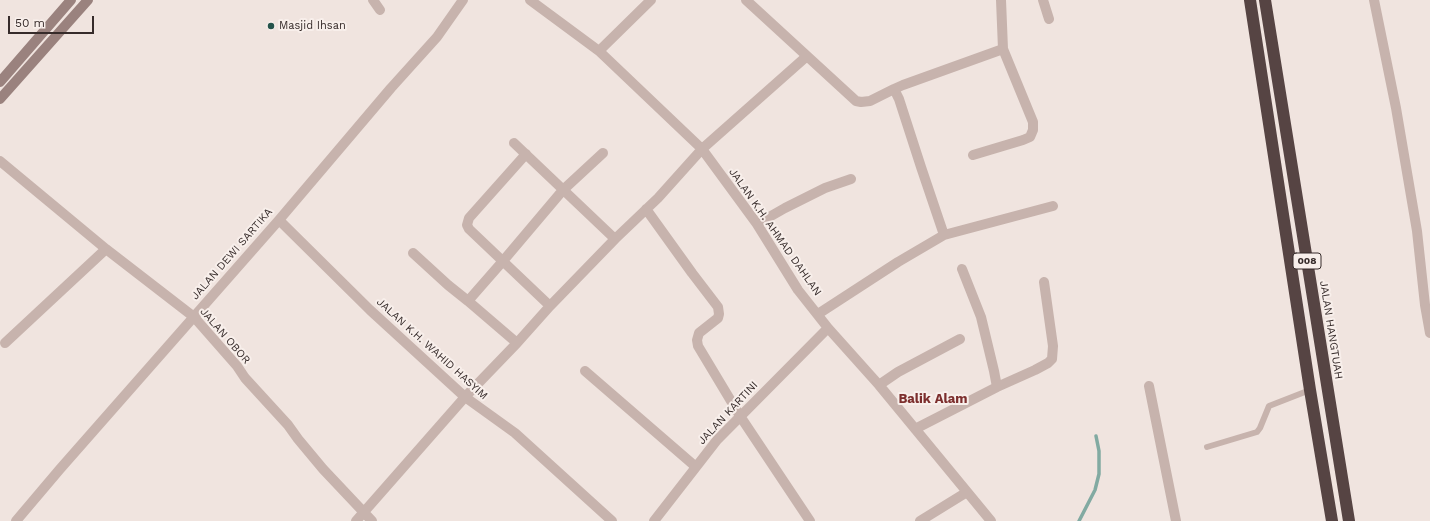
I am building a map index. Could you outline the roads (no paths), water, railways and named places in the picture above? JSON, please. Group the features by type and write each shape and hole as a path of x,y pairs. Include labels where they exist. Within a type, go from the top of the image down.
{"highway":[{"name":"008","path":"1250,0 1310,390 1332,521"},
{"name":"JALAN HANGTUAH","path":"1265,0 1349,521"},
{"path":"1317,430 1334,426"}],"street":[{"path":"0,82 71,0"},
{"path":"0,99 88,0"},
{"path":"373,0 380,10"},
{"name":"JALAN DEWI SARTIKA","path":"16,521 279,220 391,88 437,37 463,0"},
{"name":"JALAN K.H. AHMAD DAHLAN","path":"530,0 599,51 702,149 757,224 798,290 828,328 879,386 991,521"},
{"path":"599,51 650,0"},
{"path":"746,0 856,101 861,102 870,101 903,85 1003,49"},
{"path":"973,155 1023,140 1030,137 1033,130 1033,122 1003,49 1001,0"},
{"path":"1043,0 1049,19"},
{"path":"1374,0 1396,108 1417,231 1425,306 1430,333"},
{"path":"356,521 465,397 550,306 615,239 658,198 702,149 808,56"},
{"path":"894,89 900,99 944,235"},
{"path":"514,143 615,239"},
{"path":"468,301 504,261 563,190 602,153"},
{"path":"526,154 469,218 468,227 550,306"},
{"name":"JALAN OBOR","path":"0,161 106,249 194,317 237,366 245,378 288,425 323,469 372,521"},
{"path":"757,224 818,191 851,180"},
{"path":"818,314 898,262 944,235 1053,206"},
{"path":"646,209 718,307 718,318 699,333 698,346 740,416 810,521"},
{"name":"JALAN K.H. WAHID HASYIM","path":"279,220 370,310 465,397 515,433 612,521"},
{"path":"5,343 106,249"},
{"path":"413,253 448,285 517,343"},
{"path":"962,269 980,317 997,387"},
{"path":"915,429 997,387 1035,370 1052,359 1053,346 1044,282"},
{"name":"JALAN KARTINI","path":"654,521 717,440 828,328"},
{"path":"879,386 898,372 960,339"},
{"path":"585,370 696,467"},
{"path":"1148,386 1176,521"},
{"path":"920,521 967,492"}],"lane":[{"path":"1208,447 1257,432 1269,406 1310,390"}],"waterway":[{"path":"1079,521 1095,490 1099,474 1099,451 1096,436"}],"place":[{"name":"Masjid Ihsan","path":"271,26"}],"district":[{"name":"Balik Alam","path":"933,399"}]}
